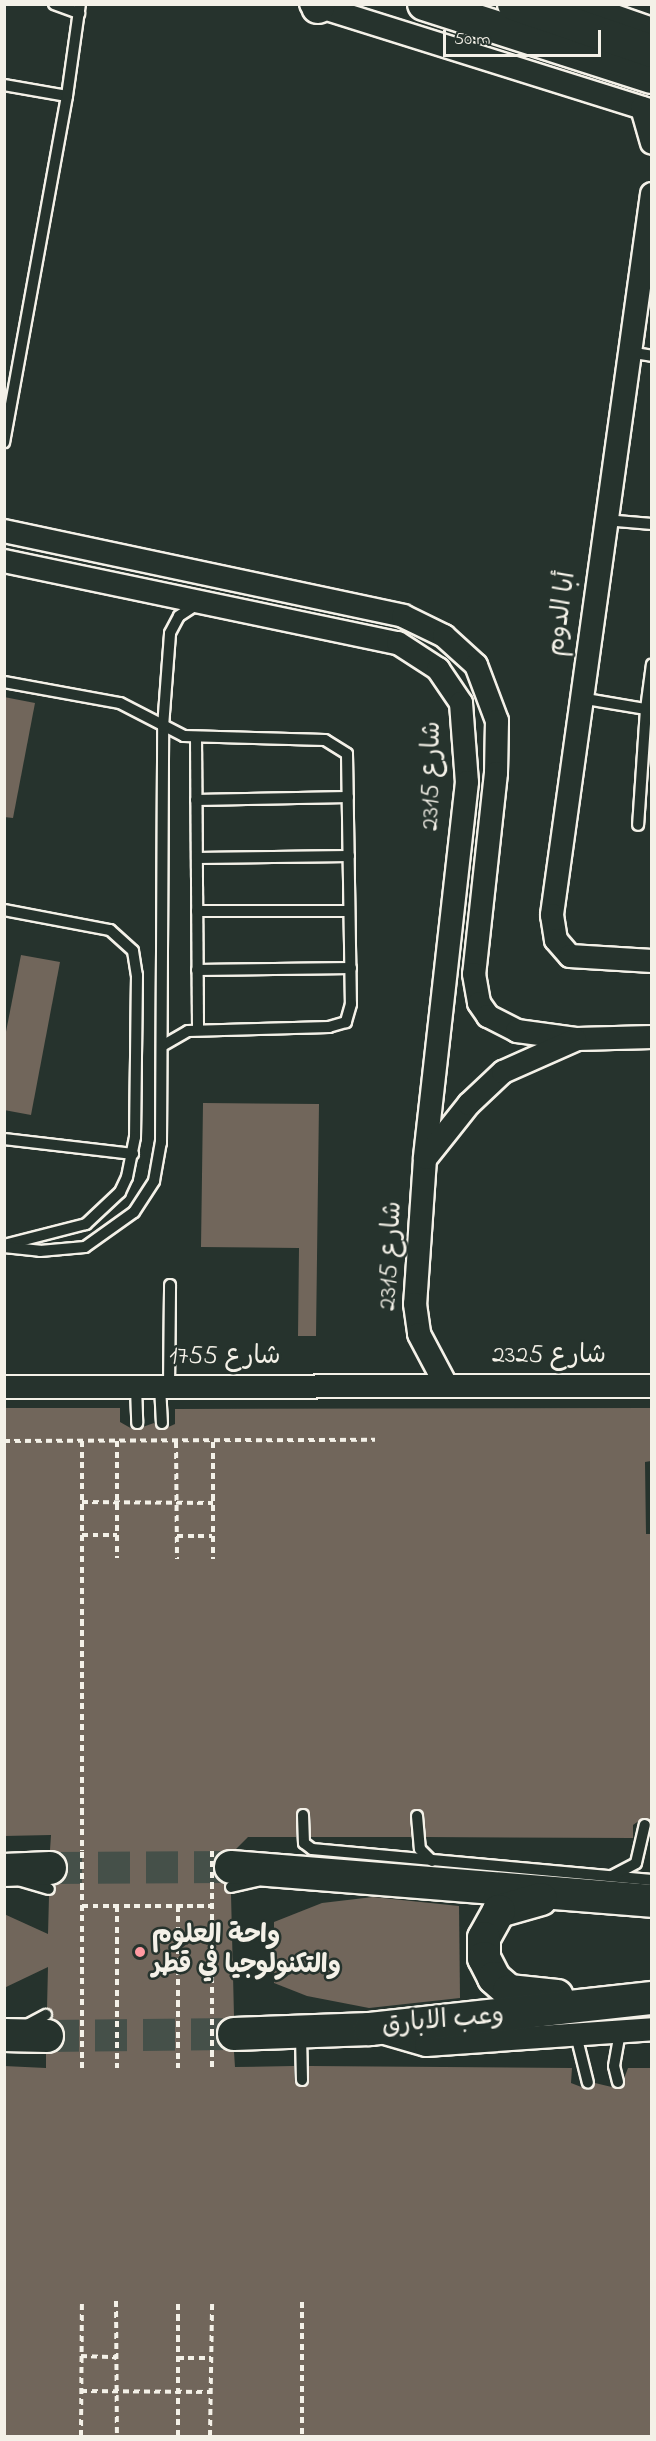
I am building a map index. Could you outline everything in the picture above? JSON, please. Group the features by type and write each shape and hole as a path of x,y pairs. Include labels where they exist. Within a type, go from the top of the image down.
{"street":[{"path":"424,4 651,77"},
{"path":"514,4 651,51"},
{"path":"580,4 651,29"},
{"path":"316,5 647,109 651,143"},
{"name":"أبا الدوم","path":"651,195 579,698 552,929 570,956 651,961"},
{"path":"4,531 403,616 462,651 484,680 497,721 496,773 474,974 479,1003 502,1026 577,1040 651,1037"},
{"name":"شارع 2315","path":"4,561 398,643 438,669 461,703 467,782 425,1159 417,1324 446,1385"},
{"path":"425,1159 469,1104 503,1072 577,1040"},
{"name":"شارع 2325","path":"446,1385 651,1386"},
{"name":"شارع 1755","path":"4,1387 446,1385"},
{"path":"225,1868 289,1871 651,1901"},
{"path":"4,1872 50,1879"},
{"path":"580,1895 518,1901 499,1911 483,1948 494,1978 520,1995 651,1997"},
{"name":"وعب الابارق","path":"244,2030 301,2033 370,2029 651,1997"},
{"path":"9,2035 47,2025"},
{"path":"370,2029 426,2045 651,2029"}],"lane":[{"path":"4,442 67,96 79,9 54,4"},
{"path":"4,86 67,96"},
{"path":"628,352 651,356"},
{"path":"605,520 651,524"},
{"path":"4,1246 40,1251 85,1247 134,1212 159,1164 162,1046 163,727 170,633 179,616 201,603"},
{"path":"638,825 646,785 646,709 651,664"},
{"path":"4,682 120,703 163,727 196,738 334,741 347,754 350,1013 338,1027 198,1030 180,1032 162,1046"},
{"path":"579,698 646,709"},
{"path":"196,738 198,1030"},
{"path":"196,800 348,797"},
{"path":"197,858 349,856"},
{"path":"4,910 110,930 134,951 133,1154 120,1192 86,1224 4,1246"},
{"path":"197,911 349,911"},
{"path":"197,970 351,968"},
{"path":"4,1139 133,1154"},
{"path":"162,1424 170,1285"},
{"path":"136,1387 137,1423"},
{"path":"303,1815 304,1843 312,1849 651,1880"},
{"path":"417,1816 420,1849 432,1861"},
{"path":"612,1876 636,1863 645,1825"},
{"path":"618,2082 614,2066 620,2032"},
{"path":"301,2033 302,2080"},
{"path":"576,2035 588,2083"}],"path":[{"path":"4,1441 375,1440"},
{"path":"82,1441 82,2068"},
{"path":"117,1441 117,1558"},
{"path":"176,1442 177,1559"},
{"path":"213,1442 213,1559"},
{"path":"82,1502 213,1503"},
{"path":"82,1535 117,1535"},
{"path":"177,1536 213,1536"},
{"path":"212,2068 212,1906 225,1868"},
{"path":"82,1906 212,1906"},
{"path":"117,1906 117,2068"},
{"path":"178,1906 178,2068"},
{"path":"81,2436 82,2301"},
{"path":"116,2301 117,2436"},
{"path":"178,2301 178,2436"},
{"path":"210,2436 212,2302"},
{"path":"302,2302 302,2436"},
{"path":"81,2356 117,2357"},
{"path":"178,2358 211,2358"},
{"path":"81,2391 211,2392"}],"building":[{"path":"4,697 35,703 13,818 4,817"},
{"path":"21,955 60,962 31,1115 4,1110 4,1042"},
{"path":"203,1103 319,1104 316,1336 298,1336 299,1248 201,1247"},
{"name":"واحة العلوم والتكنولوجيا في قطر","path":"4,1408 120,1408 120,1422 134,1430 154,1423 162,1430 175,1424 175,1409 651,1408 651,1461 645,1462 646,1534 651,1534 651,1822 643,1818 633,1825 633,1838 426,1837 424,1815 417,1809 410,1813 411,1837 311,1837 310,1812 302,1808 296,1815 296,1837 248,1837 236,1849 223,1851 213,1866 231,1894 234,2016 224,2019 216,2034 219,2044 234,2052 235,2067 294,2066 295,2083 302,2087 309,2083 309,2066 572,2068 571,2083 589,2090 595,2083 620,2089 628,2068 651,2068 651,2436 4,2436 4,2066 46,2068 46,2054 62,2046 65,2036 47,2008 48,1967 4,1988 4,1914 48,1934 49,1896 68,1868 65,1858 50,1850 51,1835 4,1836"},
{"path":"373,1897 459,1906 460,1998 369,2008 307,1996 274,1983 274,1922 322,1903"}],"tunnel":[{"path":"50,1868 231,1867"},
{"path":"47,2036 234,2034"}],"place":[{"name":"واحة العلوم والتكنولوجيا في قطر","path":"140,1952"}]}
